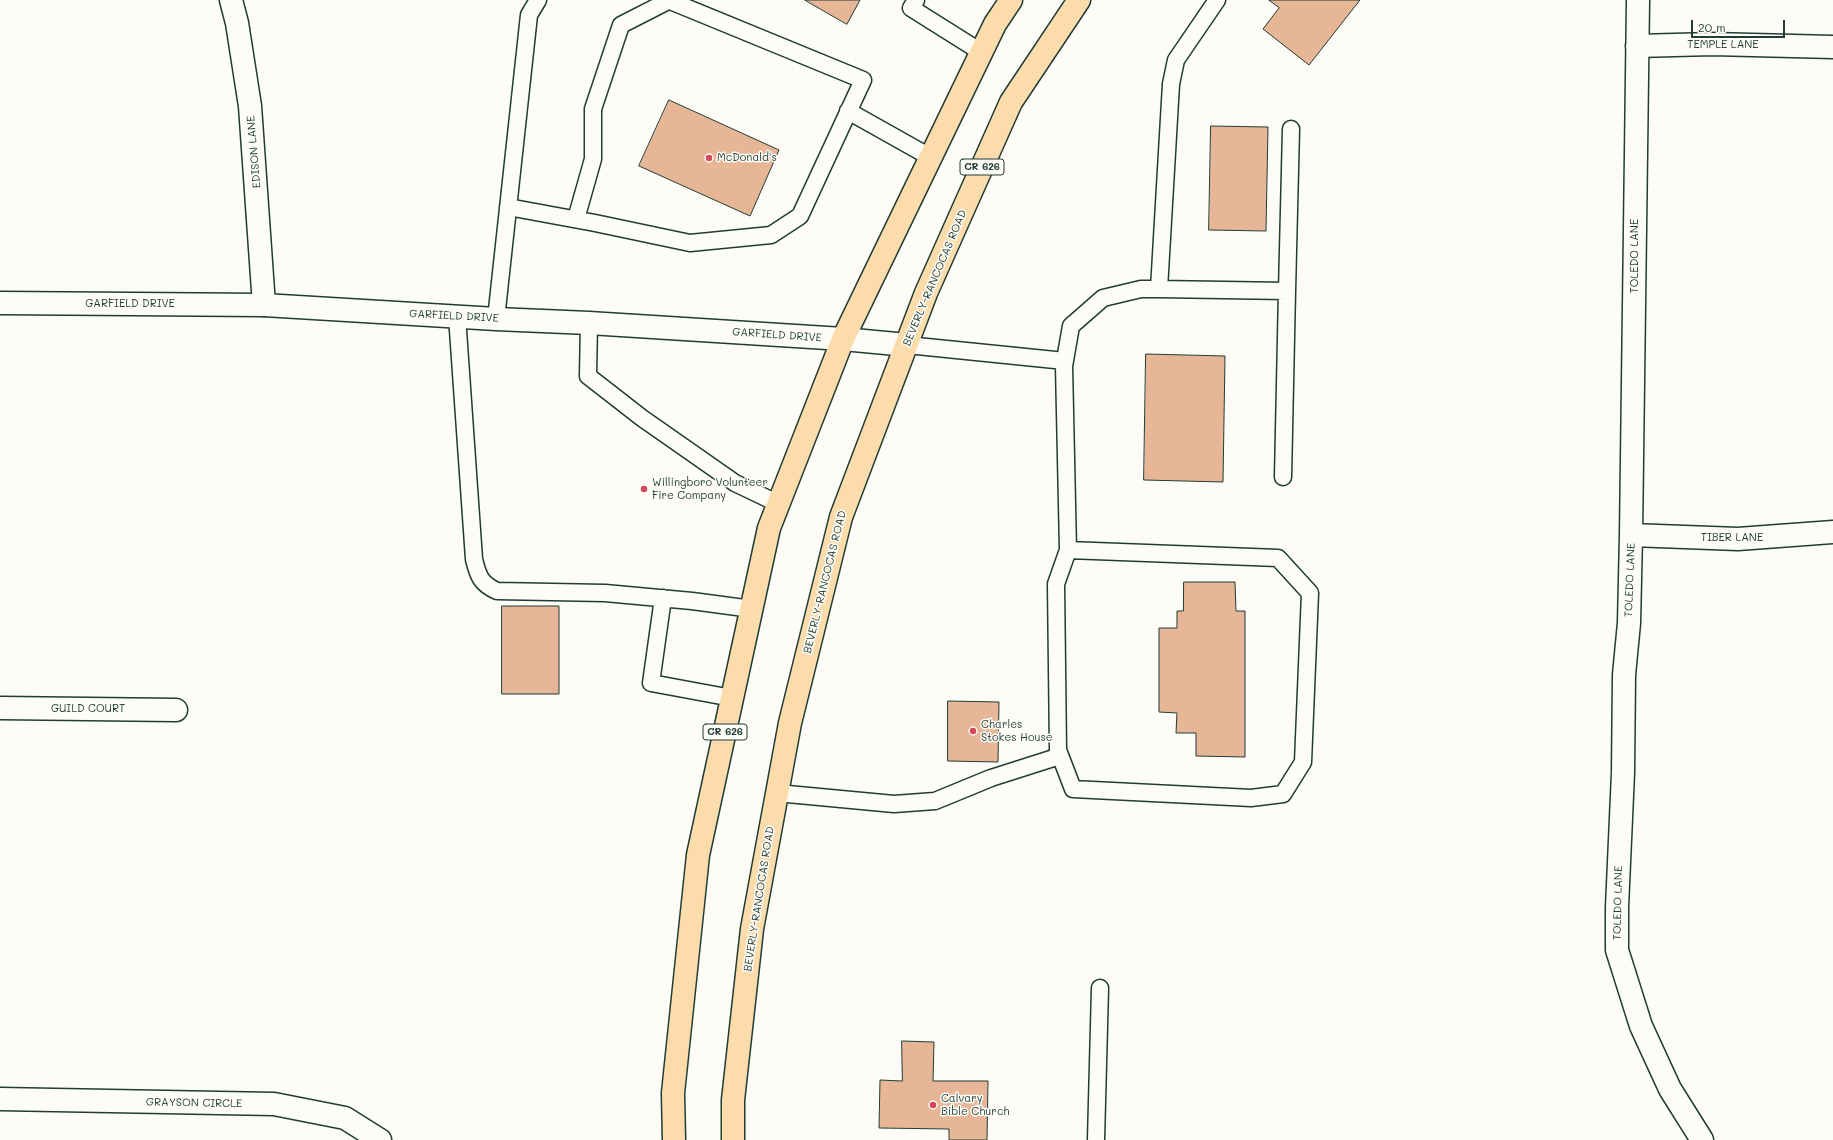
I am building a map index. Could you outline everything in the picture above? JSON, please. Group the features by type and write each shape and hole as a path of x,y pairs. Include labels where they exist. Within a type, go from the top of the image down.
{"main road":[{"name":"CR 626","path":"674,1140 673,1092 698,855 769,528 843,339 981,52 995,24 1012,0"},
{"name":"BEVERLY-RANCOCAS ROAD","path":"733,1140 733,1100 752,929 790,723 841,517 926,293 1011,102 1079,0"}],"street":[{"name":"EDISON LANE","path":"231,0 237,23 250,106 264,305"},
{"name":"TOLEDO LANE","path":"1638,0 1631,535 1629,623 1624,675 1623,773 1620,820 1617,950 1640,1026 1670,1089 1702,1140"},
{"name":"TEMPLE LANE","path":"1637,46 1712,44 1833,47"},
{"name":"GARFIELD DRIVE","path":"0,303 264,305 496,319 589,322 843,339 907,346"},
{"name":"TIBER LANE","path":"1631,535 1738,539 1833,532"},
{"name":"GUILD COURT","path":"0,708 176,710"},
{"name":"GRAYSON CIRCLE","path":"0,1099 274,1104 345,1118 380,1140"}],"lane":[{"path":"496,319 528,15 538,0"},
{"path":"508,207 576,219 690,243 771,235 800,216 863,80 668,0 621,25 593,109 593,159 576,219"},
{"path":"916,0 911,8 981,52"},
{"path":"1159,289 1171,84 1176,60 1217,0"},
{"path":"848,111 930,157"},
{"path":"1283,478 1291,129"},
{"path":"1068,550 1278,558 1310,593 1304,762 1283,794 1251,798 1073,789 1058,750 1056,584 1068,550 1065,361 1071,326 1103,298 1141,289 1287,291"},
{"path":"457,316 474,559 477,573 485,586 497,591 606,593 663,598 752,609"},
{"path":"589,322 588,376 642,418 735,483 779,504"},
{"path":"907,346 1065,361"},
{"path":"663,598 651,683 732,698"},
{"path":"777,793 894,804 935,801 992,778 1060,756"},
{"path":"1096,1140 1100,988"}],"building":[{"path":"805,0 860,0 847,24"},
{"path":"1269,0 1360,0 1309,65 1263,29 1279,8"},
{"name":"McDonald's","path":"669,100 779,150 750,216 639,166"},
{"path":"1211,126 1268,127 1266,231 1209,230"},
{"path":"1146,354 1225,356 1223,482 1144,480"},
{"path":"1184,582 1235,582 1236,611 1245,611 1245,757 1196,756 1196,733 1176,733 1177,713 1159,712 1159,628 1177,628 1177,611 1183,611"},
{"path":"502,606 559,606 559,694 502,694"},
{"name":"Charles Stokes House","path":"948,701 999,702 998,762 948,761"},
{"name":"Calvary Bible Church","path":"902,1041 934,1042 933,1081 988,1081 987,1140 949,1140 949,1129 879,1128 880,1080 902,1081"}],"place":[{"name":"McDonald's","path":"709,158"},
{"name":"Willingboro Volunteer Fire Company","path":"644,489"},
{"name":"Charles Stokes House","path":"973,731"},
{"name":"Calvary Bible Church","path":"933,1105"}]}
